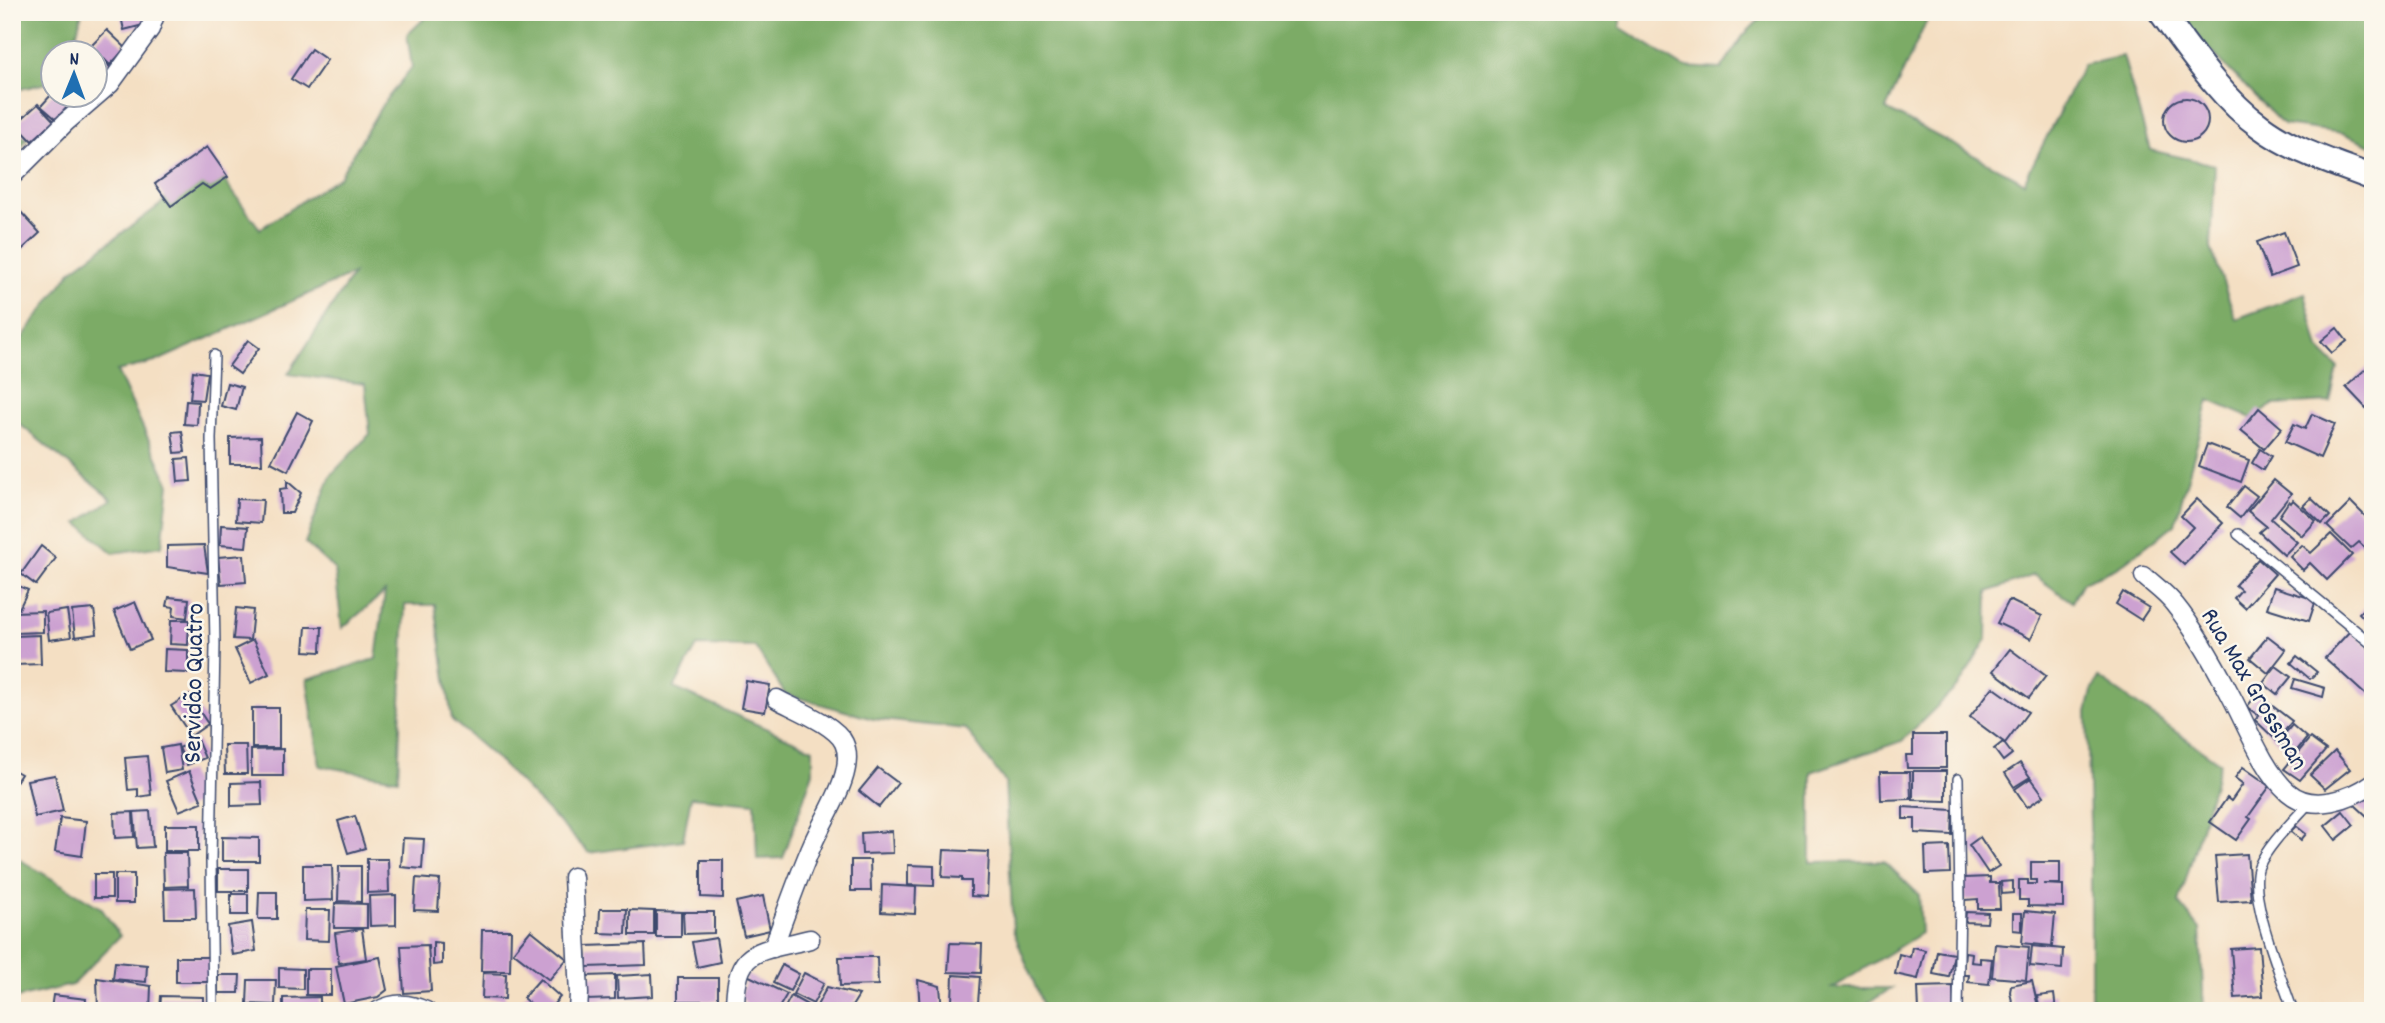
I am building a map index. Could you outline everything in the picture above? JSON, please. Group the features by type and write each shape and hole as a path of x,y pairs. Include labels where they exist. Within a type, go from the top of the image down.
{"street":[{"path":"12,176 66,122 110,84 150,29 156,12"},
{"path":"2161,12 2232,102 2260,127 2293,146 2373,178"},
{"name":"Rua Max Grossman","path":"2144,576 2174,603 2189,625 2231,696 2252,740 2289,794 2310,802 2334,801 2360,793 2373,783"},
{"path":"773,948 813,842 837,798 847,756 844,742 836,732 777,699"},
{"path":"573,877 578,1011"},
{"path":"735,1011 736,981 741,965 753,953 810,939"},
{"path":"378,1011 393,1004 409,1004 426,1011"}],"lane":[{"name":"Servidão Quatro","path":"214,355 211,439 215,645 211,861 214,1011"},
{"path":"2238,534 2373,645"},
{"path":"1958,779 1958,1011"},
{"path":"2292,1009 2265,928 2258,893 2258,869 2265,856 2310,802"}],"green space":[{"path":"12,12 82,12 75,38 38,38 38,85 12,91"},
{"path":"431,12 1620,12 1620,27 1683,67 1721,69 1743,36 1767,12 1928,12 1928,18 1886,109 2024,182 2083,65 2123,56 2150,150 2215,165 2211,248 2236,319 2305,293 2319,349 2338,368 2330,402 2273,405 2251,418 2209,400 2175,524 2117,568 2083,582 2072,602 2034,575 1988,592 1987,639 1960,684 1902,741 1811,772 1811,862 1884,861 1919,895 1921,933 1833,988 1892,988 1855,1011 1045,1011 1013,930 1005,782 966,729 873,719 785,694 755,647 697,646 674,688 813,749 813,772 783,858 757,859 755,803 691,797 683,840 589,853 497,759 452,720 435,605 405,605 398,779 320,766 307,679 376,659 385,592 342,628 335,570 305,543 331,475 370,434 365,384 288,374 353,274 155,362 117,371 169,484 162,546 113,553 78,523 112,499 12,418 12,344 20,341 72,270 160,205 205,154 260,229 340,176 382,105 412,67 407,35"},
{"path":"2173,12 2373,12 2373,146 2343,133 2283,125"},
{"path":"12,133 27,138 12,162"},
{"path":"2099,678 2220,763 2179,903 2200,929 2204,1011 2091,1011 2087,712 2092,691"},
{"path":"12,855 101,908 120,936 72,985 12,999"}],"building":[{"path":"120,12 144,12 147,24 124,30"},
{"path":"107,30 126,48 110,65 108,38 99,38"},
{"path":"311,49 327,60 307,89 291,79"},
{"path":"2186,98 2202,104 2208,120 2202,136 2186,142 2170,136 2164,120 2170,104"},
{"path":"38,104 38,108 42,108 54,121 32,141 16,124"},
{"path":"43,108 66,108 56,119"},
{"path":"207,147 228,177 210,189 202,184 171,206 155,184"},
{"path":"19,210 40,233 15,256 12,253 12,216"},
{"path":"2284,232 2297,267 2270,277 2257,242"},
{"path":"2337,328 2347,341 2332,353 2321,341"},
{"path":"248,340 259,348 240,374 229,366"},
{"path":"2369,366 2373,370 2373,402 2366,408 2346,387"},
{"path":"193,371 207,373 203,400 190,399"},
{"path":"227,383 242,387 236,410 221,406"},
{"path":"186,401 198,402 197,425 184,424"},
{"path":"2259,408 2282,428 2264,449 2241,430"},
{"path":"297,412 313,421 288,471 271,462"},
{"path":"2312,414 2335,424 2320,458 2285,442 2294,424 2305,429"},
{"path":"182,431 185,452 175,453 172,432"},
{"path":"261,437 262,464 230,464 230,438"},
{"path":"2207,444 2249,460 2241,482 2199,466"},
{"path":"2260,449 2271,456 2263,470 2252,463"},
{"path":"189,458 191,481 178,482 176,459"},
{"path":"2274,480 2291,494 2271,519 2297,542 2284,555 2259,532 2266,526 2248,511"},
{"path":"287,481 301,493 292,513 281,513 280,489 287,488"},
{"path":"2244,486 2257,496 2240,518 2227,507"},
{"path":"2311,498 2330,516 2322,524 2303,506"},
{"path":"237,499 263,500 261,523 236,521"},
{"path":"2197,499 2223,523 2184,565 2170,552 2193,527 2181,516"},
{"path":"2293,500 2316,521 2302,536 2279,516 2289,501 2291,503"},
{"path":"2351,502 2373,524 2373,555 2359,542 2351,549 2327,526"},
{"path":"221,525 248,527 246,547 220,545"},
{"path":"2331,534 2352,555 2327,580 2310,563 2303,570 2290,557 2302,545 2311,553"},
{"path":"204,545 208,573 167,567 167,546"},
{"path":"41,546 56,558 36,585 21,574"},
{"path":"244,555 246,582 221,584 218,557"},
{"path":"2258,559 2275,574 2245,608 2234,598 2241,590 2235,585"},
{"path":"12,583 28,590 19,609 12,608"},
{"path":"2274,587 2316,600 2309,621 2267,608"},
{"path":"2123,592 2149,608 2141,620 2116,604"},
{"path":"169,597 189,599 187,618 173,616 174,607 167,606"},
{"path":"2373,599 2373,627 2359,613"},
{"path":"2009,600 2042,616 2031,639 1997,623"},
{"path":"135,602 151,640 130,649 114,611"},
{"path":"236,608 253,610 250,640 233,639"},
{"path":"94,609 97,634 75,637 72,611"},
{"path":"67,610 71,637 49,640 46,613"},
{"path":"43,611 43,632 13,633 13,612"},
{"path":"171,620 189,620 188,645 170,644"},
{"path":"306,627 322,627 321,652 304,651"},
{"path":"2350,631 2373,651 2373,692 2368,697 2325,658"},
{"path":"40,635 41,664 15,665 14,636"},
{"path":"2268,636 2286,650 2268,673 2250,658"},
{"path":"253,640 269,674 251,683 235,649"},
{"path":"165,649 188,650 188,673 164,672"},
{"path":"2010,649 2046,676 2029,698 1993,671"},
{"path":"2297,656 2317,672 2310,679 2291,663"},
{"path":"2276,666 2291,677 2277,694 2263,683"},
{"path":"2295,679 2325,688 2323,697 2292,688"},
{"path":"746,681 770,685 765,712 741,708"},
{"path":"1993,687 2028,712 2005,743 1970,717"},
{"path":"2257,694 2292,721 2277,741 2255,720 2259,716 2247,707"},
{"path":"189,695 208,724 191,736 171,706"},
{"path":"252,708 279,708 279,748 252,748"},
{"path":"2292,725 2307,738 2294,754 2278,742"},
{"path":"1913,735 1946,735 1946,768 1907,768 1906,755 1913,755"},
{"path":"2310,738 2326,750 2300,780 2284,769"},
{"path":"197,740 205,758 187,765 179,748"},
{"path":"2003,742 2012,754 2003,761 1994,749"},
{"path":"178,745 182,770 165,773 161,748"},
{"path":"224,745 246,745 247,774 225,774"},
{"path":"283,749 283,776 251,776 251,750"},
{"path":"2335,751 2350,769 2325,789 2310,775"},
{"path":"147,756 151,795 138,797 138,789 128,790 125,758"},
{"path":"2020,763 2030,777 2014,787 2005,773"},
{"path":"2243,767 2270,786 2236,840 2210,822 2227,798 2231,801 2243,784 2235,778"},
{"path":"878,768 898,783 879,807 859,791"},
{"path":"12,769 21,774 12,788"},
{"path":"189,771 202,802 179,811 166,781"},
{"path":"1913,771 1946,771 1946,801 1913,800"},
{"path":"1880,772 1910,772 1911,799 1881,800"},
{"path":"55,775 63,811 35,817 27,780"},
{"path":"2031,778 2044,796 2027,807 2015,789"},
{"path":"261,782 262,805 231,806 231,783"},
{"path":"2373,786 2373,812 2368,817 2354,804"},
{"path":"1903,807 1953,810 1952,835 1915,833 1915,819 1903,819"},
{"path":"150,811 153,847 137,848 134,812"},
{"path":"2343,811 2354,825 2336,840 2325,826"},
{"path":"133,812 134,837 115,838 114,813"},
{"path":"355,816 365,848 348,853 338,821"},
{"path":"60,818 86,821 82,856 55,852"},
{"path":"165,825 199,825 199,851 165,851"},
{"path":"2296,826 2306,834 2301,840 2291,831"},
{"path":"892,831 893,853 862,854 861,833"},
{"path":"222,837 259,838 259,861 222,861"},
{"path":"1980,837 1999,866 1988,873 1969,845"},
{"path":"403,838 424,839 422,869 401,867"},
{"path":"1949,846 1950,873 1926,874 1925,847"},
{"path":"944,850 989,852 987,897 971,896 971,881 942,877"},
{"path":"163,853 187,853 188,886 164,887"},
{"path":"2247,854 2251,900 2219,902 2215,856"},
{"path":"367,859 388,859 389,892 367,893"},
{"path":"701,860 723,860 723,898 701,897"},
{"path":"851,860 870,860 871,891 851,891"},
{"path":"2031,862 2060,862 2060,884 2043,884 2063,885 2063,907 2028,906 2028,900 2019,900 2019,880 2036,884 2036,880 2031,880"},
{"path":"303,865 332,865 333,900 303,901"},
{"path":"908,865 934,866 934,886 908,885"},
{"path":"339,866 361,866 361,902 338,901"},
{"path":"218,869 248,869 248,891 218,891"},
{"path":"94,874 112,874 112,898 94,898"},
{"path":"115,874 134,874 134,903 115,903"},
{"path":"1990,877 1990,883 1999,883 2000,909 1978,909 1978,899 1965,900 1964,878"},
{"path":"416,878 440,880 438,911 414,910"},
{"path":"2013,881 2013,893 2002,894 2001,882"},
{"path":"882,885 916,887 915,914 881,912"},
{"path":"195,888 196,918 165,918 164,889"},
{"path":"259,892 277,892 277,919 258,919"},
{"path":"231,894 248,894 248,915 231,915"},
{"path":"396,895 396,925 370,926 369,896"},
{"path":"763,896 770,930 744,936 736,902"},
{"path":"335,903 367,904 367,928 334,928"},
{"path":"600,909 627,909 626,934 599,933"},
{"path":"305,910 330,910 329,941 304,940"},
{"path":"630,910 654,911 654,935 630,935"},
{"path":"656,911 681,912 681,937 656,937"},
{"path":"2025,911 2055,914 2052,946 2022,943"},
{"path":"683,912 714,912 714,933 684,934"},
{"path":"1966,912 1988,913 1987,923 1965,922"},
{"path":"2013,913 2022,913 2022,931 2013,930"},
{"path":"252,922 256,951 232,955 228,926"},
{"path":"362,929 366,959 339,963 335,933"},
{"path":"482,930 511,930 510,971 481,971"},
{"path":"531,930 567,959 549,980 513,952"},
{"path":"716,938 720,962 697,967 692,942"},
{"path":"433,942 442,943 442,964 433,965"},
{"path":"950,943 982,944 981,973 948,972"},
{"path":"645,944 646,965 587,967 586,946"},
{"path":"1995,944 2029,947 2026,980 1992,977"},
{"path":"428,945 431,991 404,993 401,946"},
{"path":"2032,946 2063,949 2062,969 2030,966"},
{"path":"1912,947 1925,950 1918,979 1895,974 1899,954 1910,957"},
{"path":"2259,947 2263,996 2235,998 2231,949"},
{"path":"1937,951 1954,954 1949,977 1933,974"},
{"path":"1965,952 1972,953 1971,962 1980,963 1980,958 1992,959 1989,984 1968,982 1969,975 1963,975"},
{"path":"176,957 210,957 210,982 176,982"},
{"path":"380,957 387,990 378,997 344,1004 336,966"},
{"path":"839,957 877,957 878,985 840,986"},
{"path":"115,962 147,965 146,982 113,979"},
{"path":"782,965 799,974 790,991 773,983"},
{"path":"279,968 303,969 303,989 279,988"},
{"path":"306,969 331,969 331,995 306,995"},
{"path":"483,973 506,974 505,999 482,998"},
{"path":"804,973 824,983 813,1004 793,994"},
{"path":"652,974 653,996 618,998 617,976"},
{"path":"218,975 240,975 239,993 218,993"},
{"path":"615,975 615,999 586,1000 586,976"},
{"path":"747,975 787,994 777,1011 750,1011 741,996"},
{"path":"953,975 980,977 978,1003 952,1002"},
{"path":"97,978 151,986 150,1011 98,1011"},
{"path":"678,978 718,978 718,1001 678,1001"},
{"path":"540,979 560,997 548,1011 538,1011 523,998"},
{"path":"248,980 276,980 275,1005 247,1004"},
{"path":"918,980 940,986 942,1011 920,1011"},
{"path":"2032,981 2039,1011 2014,1011 2011,985"},
{"path":"1953,986 1954,1011 1919,1011 1918,987"},
{"path":"827,987 859,995 849,1011 814,1011"},
{"path":"2054,994 2056,1010 2040,1011 2037,996"},
{"path":"53,995 86,999 85,1011 51,1009"},
{"path":"161,996 203,997 203,1011 160,1011"},
{"path":"791,996 811,1007 809,1011 783,1011"},
{"path":"320,997 320,1011 283,1011 283,998"},
{"path":"667,1003 668,1011 627,1011 627,1008"},
{"path":"274,1007 273,1011 221,1011 221,1008"},
{"path":"585,1008 624,1008 624,1011 585,1011"}]}
